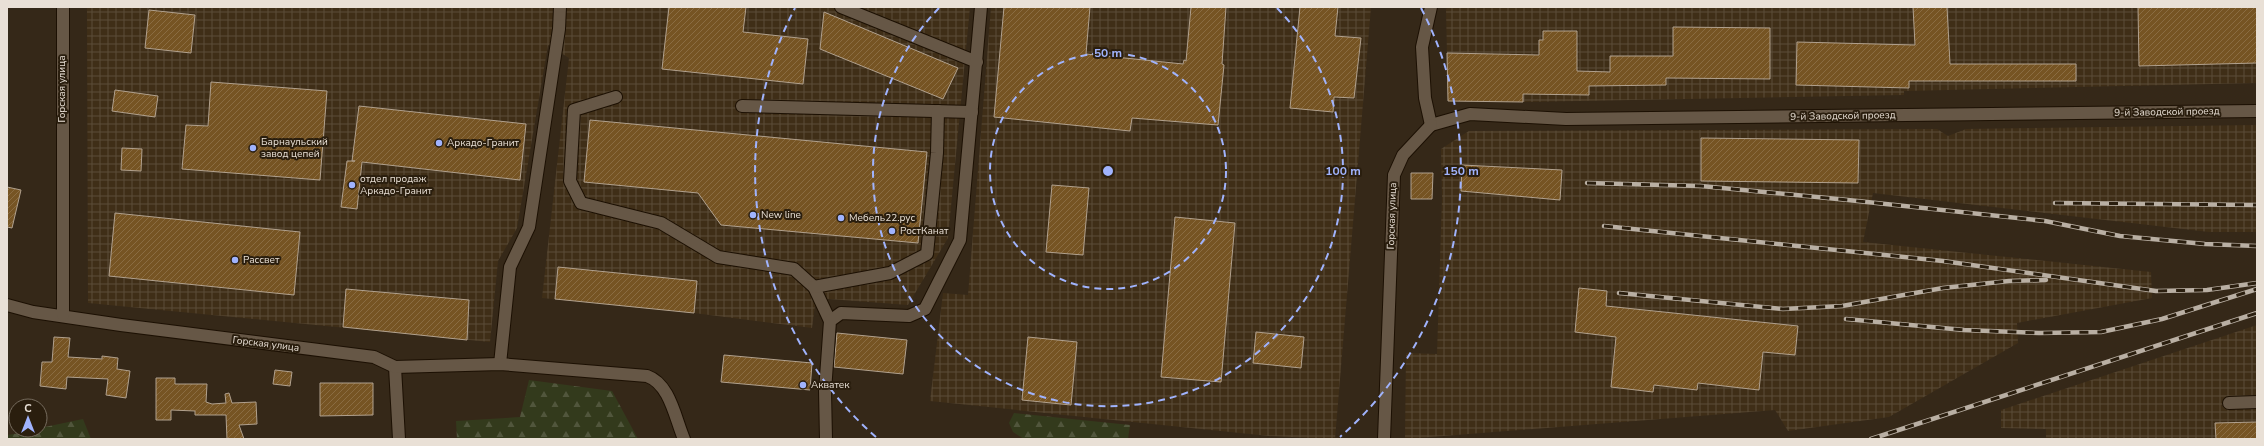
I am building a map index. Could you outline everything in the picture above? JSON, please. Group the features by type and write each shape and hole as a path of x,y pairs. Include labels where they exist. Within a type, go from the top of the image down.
{"street":[{"name":"Горская улица","path":"63,7 63,315"},
{"path":"500,364 510,267 529,227 559,29 560,7"},
{"path":"840,7 977,62"},
{"path":"830,321 841,313 909,316 925,309 960,240 981,7"},
{"path":"1431,7 1422,47 1426,98 1431,125"},
{"path":"616,97 574,110 570,181 581,203 661,223 718,257 794,269 814,287 830,321 826,391 826,439"},
{"path":"742,106 972,112"},
{"path":"814,287 890,274 927,254 938,153 938,111"},
{"name":"9-й Заводской проезд","path":"1431,125 1470,114 1566,119 2257,111"},
{"name":"Горская улица","path":"1384,439 1394,175 1403,155 1431,125"},
{"name":"Горская улица","path":"7,305 33,312 63,315 121,325 374,357 395,366"},
{"path":"399,439 395,366 500,364 647,376 657,380 665,391 684,439"},
{"path":"2229,403 2257,402"}],"shaded area":[{"path":"87,7 970,7 948,238 908,305 816,298 812,328 694,313 542,298 569,58 548,45 517,228 498,261 490,342 88,303"},
{"path":"991,7 1371,7 1335,439 1269,436 930,401 943,293 968,295"},
{"path":"1449,7 2257,7 2257,83 1904,91 1904,95 1523,102 1448,101 1446,9"},
{"path":"2257,125 2257,232 2209,232 1873,193 1863,242 2151,272 2152,298 2017,323 2018,343 1889,417 1788,431 1775,410 1405,439 1406,353 1437,354 1442,198 1441,149 1469,131 1937,129 1948,136 1966,129"},
{"path":"2257,325 2257,439 2046,439 2046,429 2001,428 2001,410"}],"green space":[{"path":"529,380 612,391 638,439 457,439 456,421 520,417"},
{"path":"1014,413 1130,425 1128,439 1024,439 1013,432 1009,423"},
{"path":"83,419 91,439 7,439 8,435 8,438 48,438 48,426"}],"building":[{"path":"669,7 746,7 743,32 808,39 803,84 662,69"},
{"path":"1004,7 1090,7 1086,54 1183,64 1184,60 1186,61 1191,7 1226,7 1222,64 1224,65 1218,125 1132,118 1130,131 994,117"},
{"path":"1300,7 1338,7 1335,36 1361,38 1354,98 1334,97 1333,112 1290,108"},
{"path":"1913,7 1947,7 1950,64 2076,64 2076,81 1909,81 1909,88 1796,85 1797,42 1915,45"},
{"path":"2138,7 2257,7 2257,63 2139,66"},
{"path":"149,10 195,15 191,53 145,48"},
{"path":"824,12 958,68 943,99 820,49"},
{"path":"1673,27 1770,28 1770,79 1666,78 1666,85 1589,86 1589,95 1523,94 1523,102 1448,101 1447,53 1539,55 1539,40 1543,40 1543,31 1577,31 1577,71 1610,72 1610,56 1673,56"},
{"name":"Барнаульский завод цепей","path":"211,82 327,91 320,180 182,169 186,125 208,126"},
{"path":"115,90 158,96 155,117 112,111"},
{"name":"Аркадо-Гранит","path":"359,106 526,124 520,180 362,162 357,209 341,207 347,161 352,161"},
{"path":"590,120 927,152 918,243 721,225 698,193 584,182"},
{"path":"1701,138 1859,140 1858,183 1701,181"},
{"path":"122,148 142,149 141,171 121,170"},
{"path":"1462,165 1562,170 1560,200 1461,191"},
{"path":"1411,173 1433,173 1432,199 1411,199"},
{"path":"1052,185 1089,188 1083,255 1046,252"},
{"path":"7,187 21,190 12,228 7,227"},
{"path":"115,213 300,232 294,295 109,276"},
{"path":"1175,217 1235,223 1221,382 1161,377"},
{"path":"558,267 697,281 694,313 555,299"},
{"path":"1579,288 1607,291 1606,306 1798,326 1795,355 1763,352 1759,390 1698,383 1697,390 1654,385 1653,392 1611,387 1616,337 1575,332"},
{"path":"346,289 469,300 467,340 343,327"},
{"path":"1256,332 1304,337 1301,368 1253,363"},
{"path":"837,333 907,340 903,374 834,367"},
{"path":"54,337 70,338 68,357 102,359 102,356 118,358 117,369 130,371 126,398 106,395 108,379 67,377 66,389 40,386 42,362 52,362"},
{"path":"1028,337 1077,342 1071,405 1022,400"},
{"path":"724,355 812,363 810,390 721,382"},
{"path":"275,370 292,372 290,386 273,384"},
{"path":"156,378 175,378 175,384 207,384 206,402 212,404 226,403 225,394 229,393 232,403 256,402 257,424 239,425 244,439 227,439 226,415 195,415 195,411 171,410 171,420 156,420"},
{"path":"320,383 373,383 373,415 320,416"},
{"path":"2257,422 2257,439 2216,439 2215,423"}],"railway":[{"path":"1587,183 1701,186 2045,221 2120,236 2205,244 2257,246"},
{"path":"2055,203 2257,205"},
{"path":"1604,226 1943,261 2156,291 2207,290 2257,283"},
{"path":"1619,293 1783,309 1842,306 1943,288 2009,281 2046,280"},
{"path":"1846,319 1964,330 2039,333 2101,332 2162,319 2257,289"},
{"path":"1871,439 2257,313"}],"place":[{"name":"Аркадо-Гранит","path":"439,143"},
{"name":"Барнаульский завод цепей","path":"253,148"},
{"name":"отдел продаж Аркадо-Гранит","path":"352,185"},
{"name":"New line","path":"753,215"},
{"name":"Мебель22.рус","path":"841,218"},
{"name":"РостКанат","path":"892,231"},
{"name":"Рассвет","path":"235,260"},
{"name":"Акватек","path":"803,385"}]}
